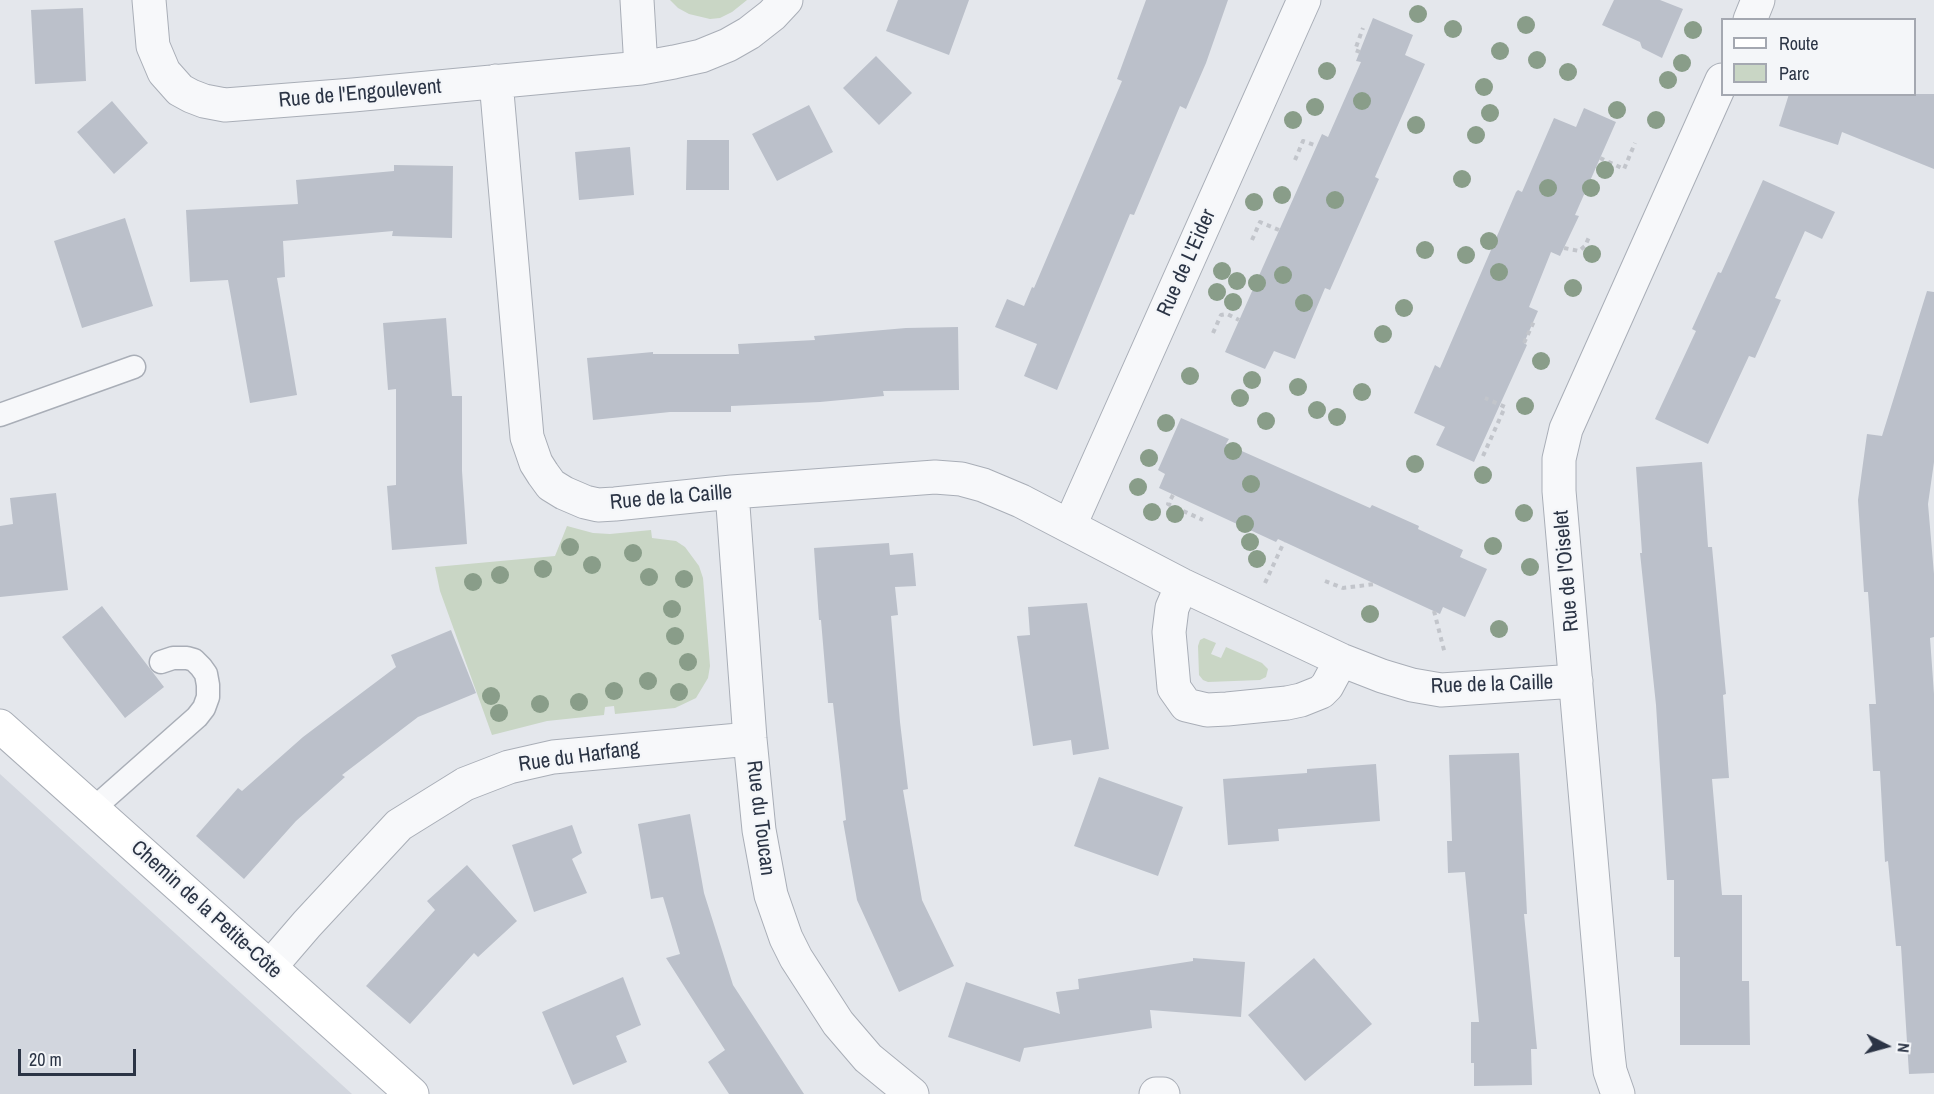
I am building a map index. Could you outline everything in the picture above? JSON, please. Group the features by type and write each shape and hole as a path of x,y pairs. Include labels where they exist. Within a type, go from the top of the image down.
{"street":[{"name":"Rue de l'Engoulevent","path":"149,0 153,46 164,72 180,90 213,104 353,95 641,68 701,56 728,45 749,33 772,15 786,0"},
{"path":"637,0 641,68"},
{"name":"Rue de L'Eider","path":"1070,525 1304,0"},
{"path":"1750,18 1758,0"},
{"name":"Rue de la Caille","path":"496,81 527,437 536,463 552,485 564,493 598,505 732,492 948,477 983,485 1070,525 1182,585 1341,660 1394,680 1441,690 1576,681"},
{"name":"Rue de l'Oiselet","path":"1618,1094 1610,1071 1608,1054 1558,480 1559,459 1566,429 1721,82"},
{"name":"Rue du Toucan","path":"732,492 756,804 771,895 786,938 810,981 849,1036 882,1071 912,1094"},
{"path":"1182,585 1172,608 1170,632 1174,688 1185,705 1207,710 1301,700 1321,692 1327,686 1341,660"},
{"name":"Chemin de la Petite-Côte","path":"0,726 412,1094"},
{"name":"Rue du Harfang","path":"270,967 399,825 465,784 489,773 553,757 750,739"},
{"path":"1156,1094 1163,1094"}],"lane":[{"path":"0,415 134,367"},
{"path":"93,809 197,717 204,708 208,685 206,674 201,667 194,660 187,658 173,658 161,662"}],"path":[{"path":"1360,51 1354,50 1364,28"},
{"path":"1295,160 1304,141 1317,146"},
{"path":"1600,158 1624,169 1635,143"},
{"path":"1252,240 1260,222 1279,230"},
{"path":"1564,248 1579,251 1585,246 1590,235"},
{"path":"1213,333 1221,315 1227,314 1239,320"},
{"path":"1524,343 1534,319"},
{"path":"1483,456 1505,407 1485,398"},
{"path":"1173,495 1168,504 1203,520"},
{"path":"1265,583 1284,542"},
{"path":"1324,580 1343,588 1375,584"},
{"path":"1434,611 1446,658"}],"shaded area":[{"path":"0,774 352,1094 0,1094"}],"green space":[{"path":"670,0 747,0 732,12 720,18 710,19 689,14"},
{"path":"567,526 593,533 610,534 651,530 652,538 676,541 685,547 699,566 703,578 710,666 708,678 696,698 675,708 615,714 614,706 605,707 604,715 547,721 492,735 440,591 435,567 555,556"},
{"path":"1204,638 1216,643 1211,654 1221,658 1226,647 1262,663 1268,669 1266,677 1260,680 1208,682 1203,680 1199,675 1198,646 1200,640"}],"building":[{"path":"898,0 969,0 949,55 886,31"},
{"path":"1146,0 1228,0 1206,63 1186,109 1180,106 1134,215 1130,214 1057,390 1024,376 1037,344 995,327 1007,299 1024,306 1032,287 1034,288 1122,81 1117,79"},
{"path":"1614,0 1660,0 1683,9 1662,58 1642,48 1640,42 1602,25"},
{"path":"83,8 86,81 35,84 31,10"},
{"path":"1373,18 1413,35 1405,55 1425,64 1375,177 1379,179 1330,290 1325,288 1295,359 1274,351 1265,369 1225,352 1322,134 1328,137 1361,62 1356,61"},
{"path":"876,56 912,93 879,125 843,88"},
{"path":"1934,94 1934,169 1842,132 1838,145 1779,126 1788,96"},
{"path":"112,101 148,143 114,174 77,132"},
{"path":"809,105 833,152 777,181 752,134"},
{"path":"1584,108 1616,122 1575,215 1579,216 1560,256 1551,252 1529,307 1538,311 1524,343 1527,345 1474,462 1436,445 1445,427 1414,413 1435,365 1440,368 1516,192 1518,190 1522,192 1554,118 1576,127"},
{"path":"687,140 729,140 729,190 686,190"},
{"path":"630,147 634,195 579,200 575,152"},
{"path":"394,165 453,166 452,238 392,236 393,231 283,241 285,277 277,278 297,395 250,403 228,280 190,282 186,210 298,204 296,180 394,171"},
{"path":"1763,180 1835,212 1822,239 1805,231 1775,298 1781,300 1755,358 1749,356 1708,444 1655,419 1696,331 1692,329 1718,272 1721,273"},
{"path":"125,218 153,306 82,328 54,241"},
{"path":"1927,291 1934,292 1934,462 1928,504 1934,574 1934,637 1930,638 1934,694 1934,1073 1909,1074 1901,946 1896,946 1888,861 1885,862 1880,771 1873,771 1869,704 1876,704 1868,592 1864,592 1858,500 1867,434 1882,436"},
{"path":"446,318 452,396 462,396 462,471 467,544 392,550 387,486 396,485 396,389 388,390 383,323"},
{"path":"958,327 959,390 883,391 884,396 820,402 731,406 731,412 670,412 593,420 587,358 653,352 653,354 739,354 738,344 815,340 814,336 906,328"},
{"path":"1181,418 1229,439 1226,444 1370,508 1372,505 1419,526 1418,529 1463,550 1460,557 1487,569 1465,617 1443,607 1440,614 1278,539 1276,542 1159,488 1165,474 1158,470"},
{"path":"1702,462 1708,547 1712,547 1726,694 1723,695 1729,778 1712,779 1722,895 1742,895 1742,981 1749,981 1750,1045 1680,1045 1680,957 1674,957 1674,880 1667,880 1656,705 1640,553 1642,553 1636,467"},
{"path":"56,493 68,590 0,597 0,526 13,524 10,498"},
{"path":"889,543 890,555 913,553 916,586 895,587 898,615 891,616 908,789 903,790 922,900 954,966 899,992 857,900 843,821 846,820 833,703 828,703 814,548"},
{"path":"1087,603 1109,749 1073,755 1071,740 1033,746 1017,636 1030,635 1028,607"},
{"path":"102,606 164,687 125,718 62,637"},
{"path":"451,630 476,693 418,717 342,775 345,777 296,821 244,879 196,836 238,788 242,791 303,737 396,667 391,655"},
{"path":"1519,753 1527,914 1524,914 1537,1049 1531,1049 1532,1085 1474,1086 1474,1063 1471,1063 1471,1022 1479,1022 1465,872 1448,873 1447,841 1452,841 1449,755"},
{"path":"1376,764 1380,821 1278,829 1279,841 1228,845 1223,779 1307,773 1307,769"},
{"path":"1099,777 1183,807 1158,876 1074,846"},
{"path":"690,814 704,893 733,985 804,1094 729,1094 708,1062 725,1050 666,958 680,954 663,897 651,899 638,824"},
{"path":"572,825 582,853 572,859 587,893 534,912 512,845"},
{"path":"467,865 517,921 478,957 474,953 410,1024 366,986 435,910 427,901"},
{"path":"1193,958 1245,962 1241,1017 1150,1010 1152,1028 1024,1048 1020,1062 948,1037 966,982 1060,1014 1056,992 1079,989 1078,979 1193,961"},
{"path":"1314,958 1372,1024 1305,1081 1248,1015"},
{"path":"623,977 641,1025 616,1036 627,1062 573,1085 542,1012"}]}
